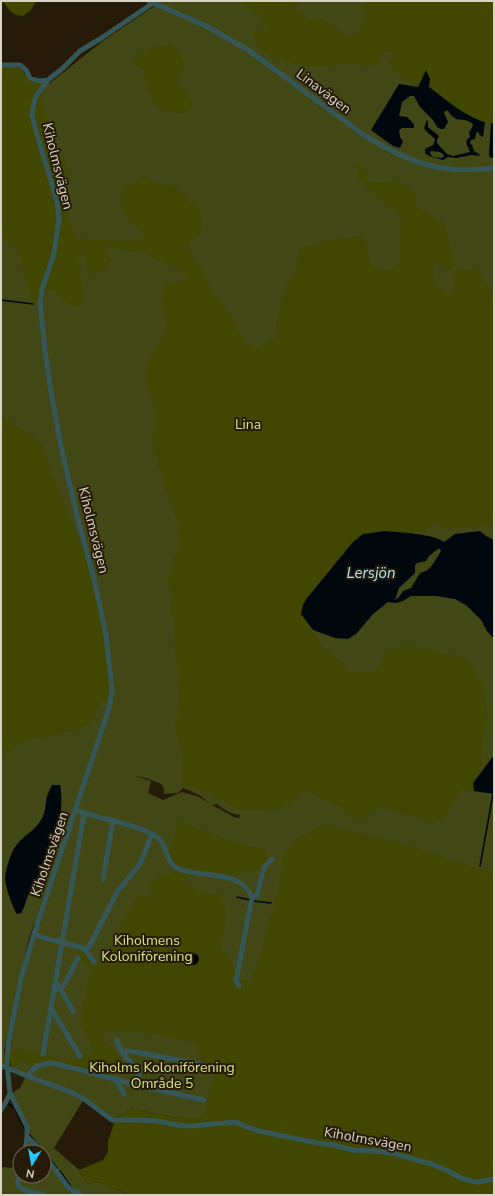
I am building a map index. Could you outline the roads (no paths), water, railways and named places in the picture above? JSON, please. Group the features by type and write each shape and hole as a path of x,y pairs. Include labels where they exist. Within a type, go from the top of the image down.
{"street":[{"name":"Kiholmsvägen","path":"10,1093 8,1045 21,979 34,934 109,708 112,689 106,635 94,579 78,520 58,430 49,379 40,302 42,289 54,251 59,218 54,188 32,115 36,96 48,80 80,51 103,37 151,2"},
{"name":"Linavägen","path":"151,2 206,26 248,50 364,136 382,147 401,156 441,168 462,170 494,168"},
{"path":"1,65 20,65 26,70 30,78 39,81 48,80"},
{"path":"76,810 84,814 113,820 152,834 160,839 168,859 172,865 178,869 238,881 247,889 252,898 236,980 239,986"},
{"path":"43,1054 84,814"},
{"path":"103,879 113,820"},
{"path":"34,934 44,938 88,948 117,892 140,864 152,834"},
{"path":"252,898 258,895 264,867 272,859"},
{"path":"84,948 94,962"},
{"path":"54,990 64,985 78,958"},
{"path":"56,981 74,1011"},
{"path":"51,1007 80,1056"},
{"path":"117,1040 119,1048 138,1072 139,1079 136,1085"},
{"path":"125,1056 125,1053 130,1051 200,1064"},
{"path":"1,1068 8,1067 26,1076 37,1066 49,1063 58,1064 136,1085 204,1100"},
{"name":"Kiholmsvägen","path":"26,1076 72,1092 112,1120 157,1121 190,1126 236,1122 247,1128 317,1143 334,1145 353,1150 395,1154 432,1164 461,1178 471,1181 478,1182 494,1179"},
{"path":"115,1079 124,1094"},
{"path":"1,1110 10,1093"},
{"path":"10,1093 26,1127 26,1144"},
{"path":"27,1137 36,1144"},
{"path":"52,1166 72,1193 77,1191 81,1195"},
{"path":"18,1184 20,1187 29,1191 45,1195"}],"water":[{"path":"426,70 430,79 429,87 463,112 485,122 483,137 479,135 479,132 476,133 475,139 471,140 470,143 474,151 480,155 479,156 472,155 456,158 448,157 443,160 429,156 425,153 425,149 433,145 435,139 424,128 427,120 428,127 439,136 437,143 447,154 453,156 470,152 466,142 470,137 469,132 473,124 466,120 455,118 446,110 444,113 448,122 444,129 441,129 437,127 433,120 420,107 414,96 410,96 402,102 399,116 407,117 414,124 414,128 402,128 399,130 400,137 403,141 400,148 393,146 371,130 399,84 418,87","holes":["431,151 440,152 444,155 442,158 433,157 430,153"]},
{"path":"491,123 494,123 494,158 491,158 489,155"},
{"name":"Lersjön","path":"385,531 407,533 424,535 444,542 455,534 480,531 494,540 494,639 487,631 481,620 467,606 455,599 436,596 411,596 396,603 388,602 373,614 356,634 348,639 335,638 313,630 301,614 303,605 307,598 353,542 363,534","holes":["440,549 441,551 431,567 420,573 411,588 403,591 395,600 399,588 415,573 415,565 426,561 429,556"]},
{"path":"494,755 494,794 474,791 473,783"},
{"path":"52,785 60,785 61,794 60,815 56,835 49,855 23,909 21,913 17,914 11,902 5,882 7,867 15,847 43,817 47,795"},
{"path":"193,953 197,955 199,959 197,963 193,965 189,963 187,959 189,955"}],"waterway":[{"path":"1,300 33,304"},
{"path":"480,866 493,794"},
{"path":"237,897 250,900"},
{"path":"254,901 271,903"},
{"path":"8,1103 13,1108"},
{"path":"16,1111 25,1130"},
{"path":"29,1134 38,1144"},
{"path":"52,1162 57,1168"},
{"path":"60,1171 71,1187"}],"park label":[{"name":"Lina","path":"248,424"},
{"name":"Kiholmens Koloniförening","path":"147,948"},
{"name":"Kiholms Koloniförening Område 5","path":"162,1076"}]}
